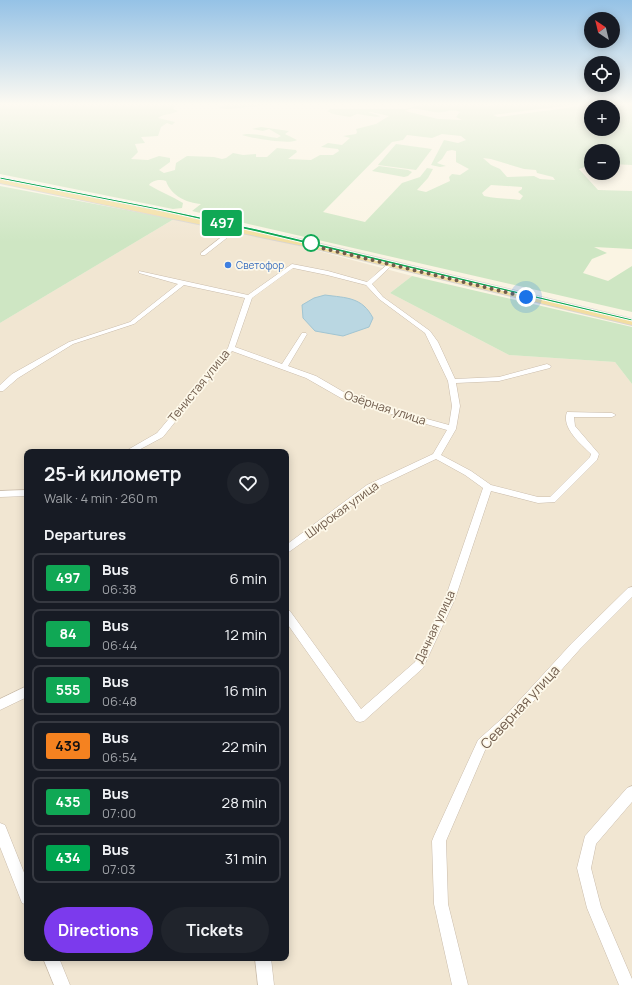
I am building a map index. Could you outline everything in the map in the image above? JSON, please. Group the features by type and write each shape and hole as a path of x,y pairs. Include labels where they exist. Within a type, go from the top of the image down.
{"main road":[{"path":"0,180 237,228 632,321"},
{"path":"237,228 632,321"}],"street":[{"path":"203,254 237,228"},
{"path":"368,284 389,265"},
{"path":"141,272 183,283 249,297 292,266 328,273 368,284 381,298 428,332 452,381 456,406 452,429 436,456 468,473 488,487 538,500 552,500 594,458 595,454 571,426 570,414 612,415"},
{"path":"0,389 15,376 71,343 132,323 183,283"},
{"name":"Тенистая улица","path":"134,449 160,435 231,348 249,297"},
{"path":"284,366 304,334"},
{"name":"Озёрная улица","path":"231,348 247,356 284,366 311,376 342,395 392,412 452,429"},
{"path":"452,381 499,379 547,366"},
{"name":"Широкая улица","path":"289,548 370,487 436,456"},
{"name":"Дачная улица","path":"289,618 360,717 419,665 450,598 488,487"},
{"path":"0,494 24,494"},
{"name":"Северная улица","path":"460,985 441,904 439,841 482,744 511,718 576,646 632,591"},
{"path":"0,704 24,692"},
{"path":"627,985 594,908 584,868 590,841 632,792"},
{"path":"0,830 24,890"},
{"path":"52,961 62,985"},
{"path":"263,961 266,985"}],"shaded area":[{"path":"174,219 296,245 412,276 390,293 509,355 615,362 632,384 632,985 0,985 0,323"}],"green space":[{"path":"0,150 137,150 138,152 131,159 148,160 159,156 170,158 170,162 159,170 164,173 175,170 176,163 187,156 214,157 222,159 233,153 243,155 256,154 256,157 267,157 275,150 296,150 297,152 288,159 311,160 320,155 333,155 338,150 384,150 323,212 365,222 402,183 420,177 427,168 433,169 428,178 417,190 426,192 450,181 449,177 452,174 460,175 469,169 456,162 456,151 452,150 447,151 442,159 437,163 446,166 440,167 431,165 439,150 584,150 584,167 579,169 584,175 584,180 589,180 598,190 632,191 632,249 594,247 607,253 592,259 583,273 608,281 632,266 632,312 192,211 201,204 180,198 172,191 164,180 150,183 149,185 183,203 182,208 173,209 0,174","holes":["483,158 524,169 536,170 537,173 553,177 555,180 540,179 534,176 507,177 500,169 491,165","491,185 522,187 522,189 518,192 523,196 520,200 484,196 482,193"]},
{"path":"391,150 431,150 416,170 378,165"},
{"path":"620,150 632,150 632,165 620,164"},
{"path":"379,166 408,170 412,172 408,176 404,177 372,171"},
{"path":"0,186 174,219 0,323"},
{"path":"412,276 632,327 632,384 615,362 509,355 390,293"}],"water":[{"path":"325,295 347,298 359,302 369,311 373,318 369,327 343,336 315,331 303,318 302,305 314,298"}],"bus line":[{"name":"497","path":"0,178 257,230 632,319"}],"place":[{"name":"Светофор","path":"228,265"}],"route":[{"path":"311,243 313,246 526,297"}]}
